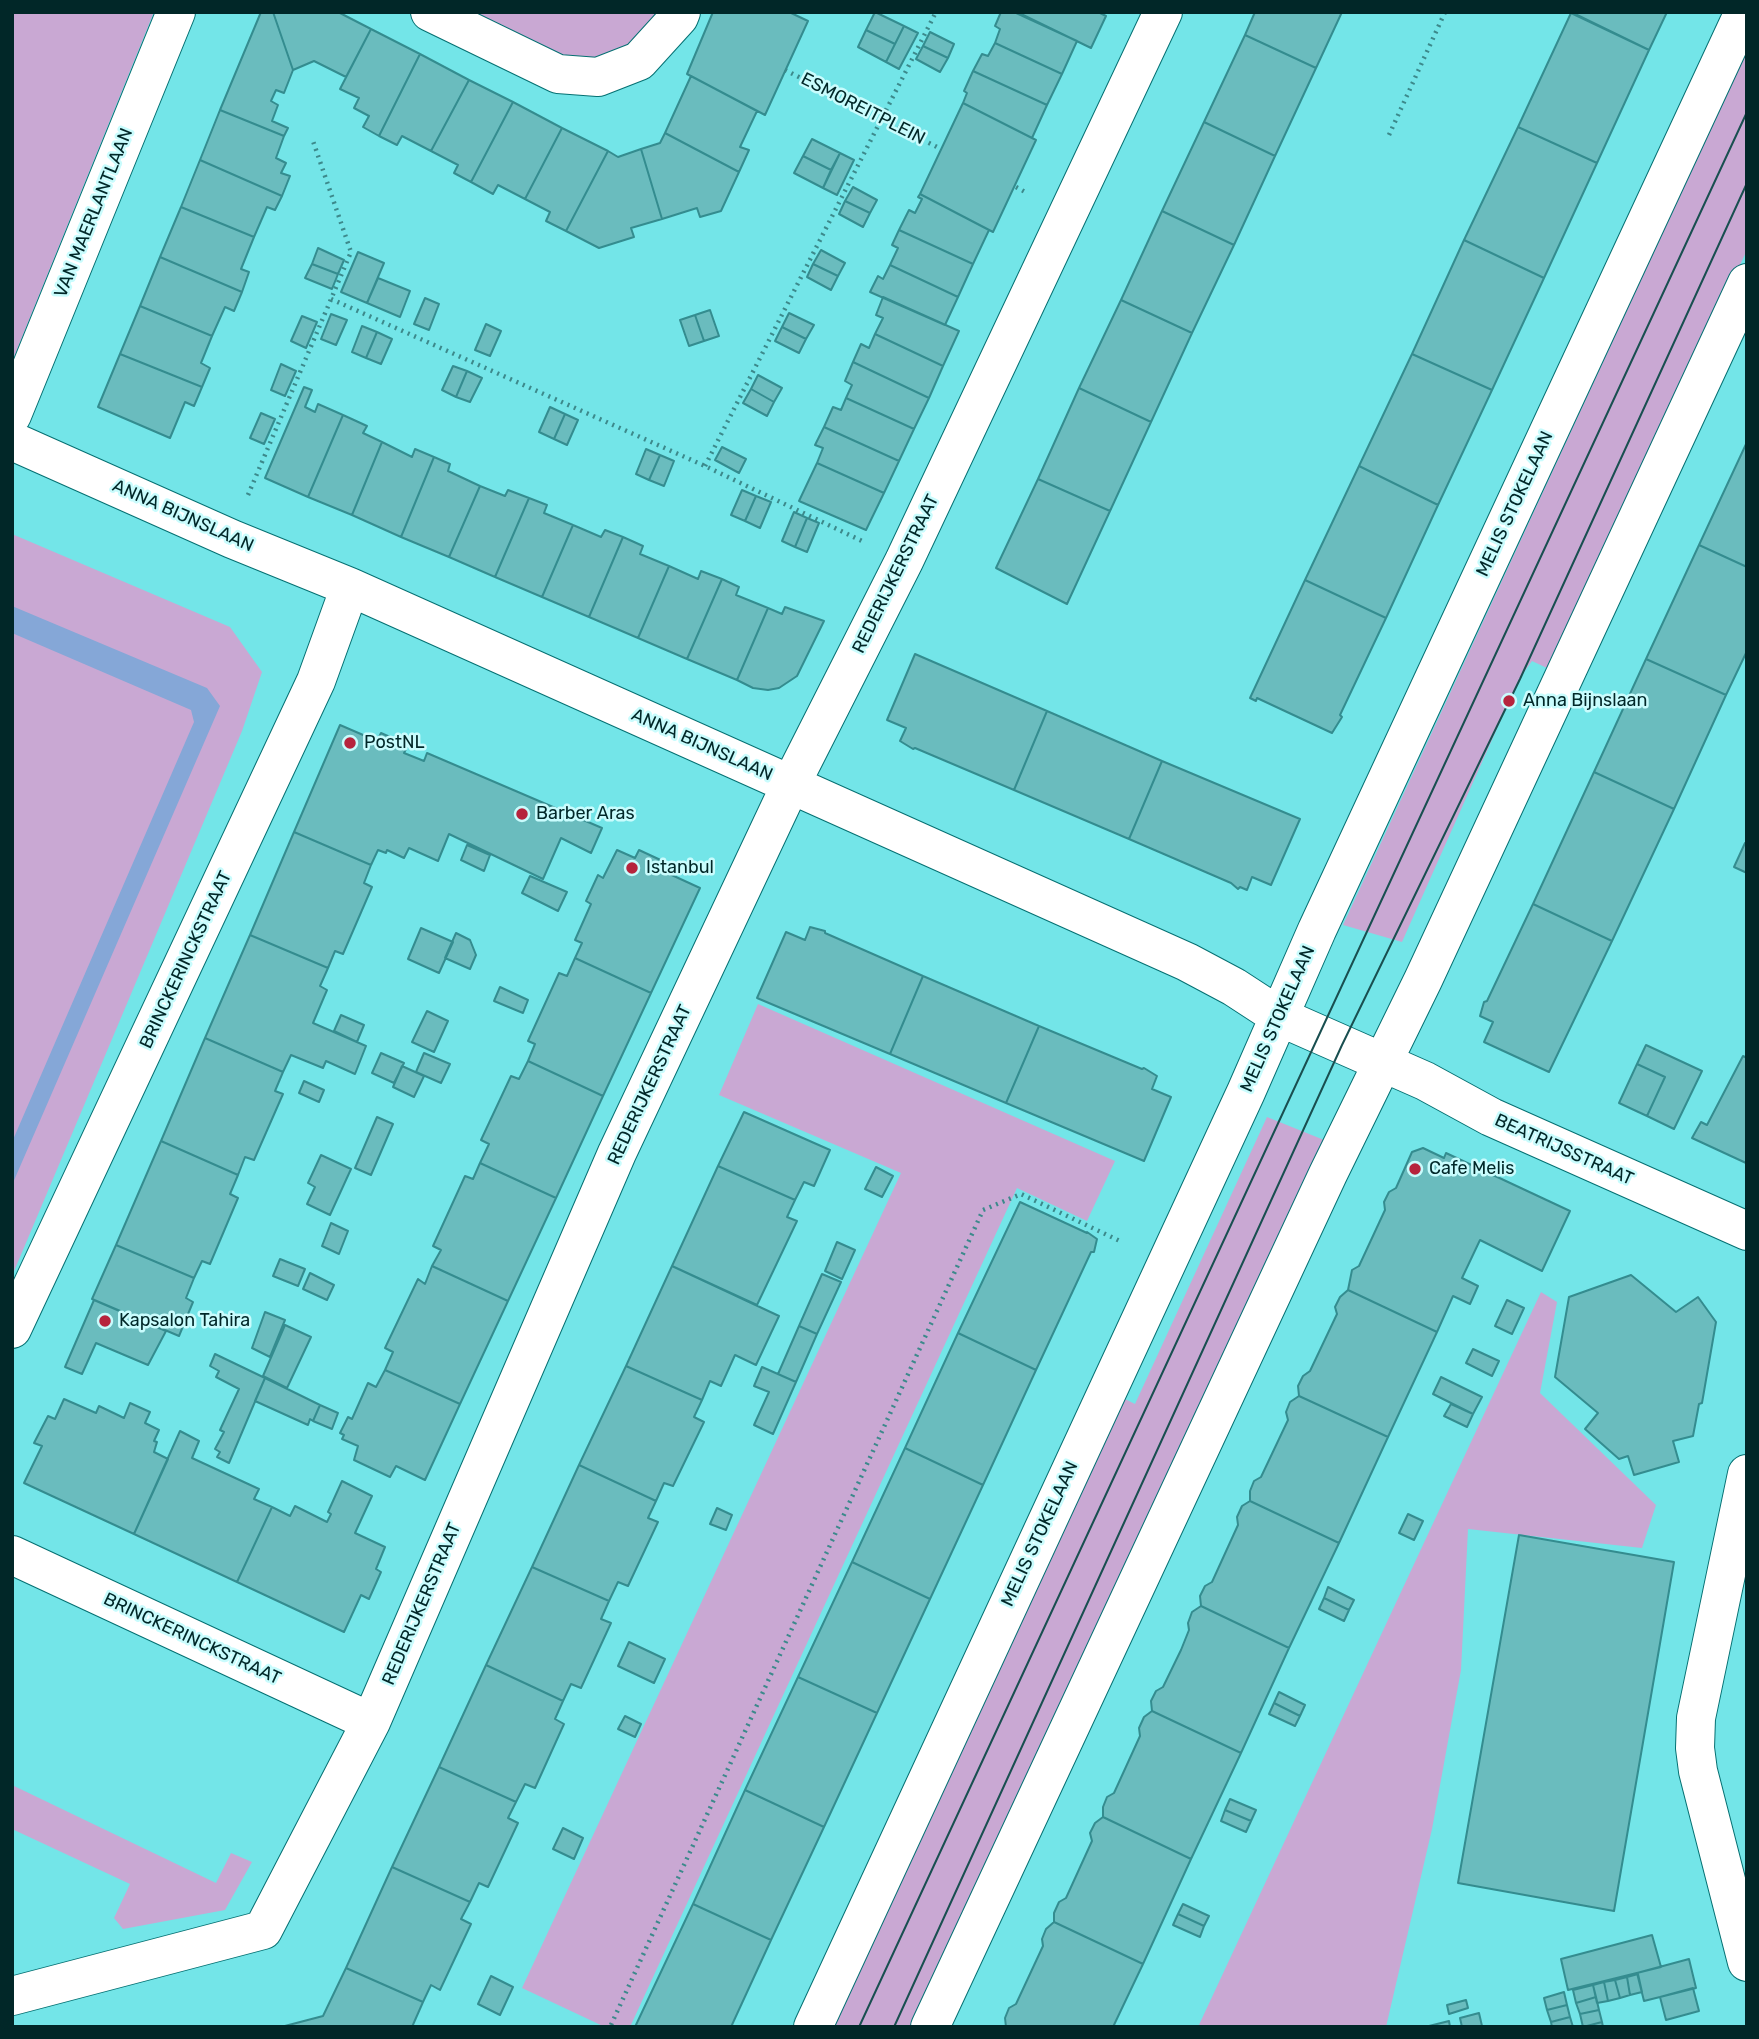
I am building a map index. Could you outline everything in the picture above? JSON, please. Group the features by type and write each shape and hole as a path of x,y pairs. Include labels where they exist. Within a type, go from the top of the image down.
{"street":[{"name":"VAN MAERLANTLAAN","path":"12,415 176,12"},
{"path":"430,12 558,74 598,77 639,61 681,12"},
{"name":"REDERIJKERSTRAAT","path":"12,1996 263,1930 371,1722 617,1153 790,786 904,561 1163,12"},
{"name":"MELIS STOKELAAN","path":"813,2027 1280,1017 1317,930 1744,12"},
{"path":"930,2027 1747,283"},
{"name":"ANNA BIJNSLAAN","path":"12,441 232,539 350,587 1187,962 1234,987 1280,1017 1384,1062"},
{"name":"BRINCKERINCKSTRAAT","path":"12,1329 316,681 350,587"},
{"name":"BEATRIJSSTRAAT","path":"1384,1062 1491,1117 1747,1231"},
{"path":"1747,1474 1696,1718 1695,1748 1698,1771 1747,1962"},
{"name":"BRINCKERINCKSTRAAT","path":"12,1555 371,1722"}],"path":[{"path":"705,466 936,12"},
{"path":"1389,135 1445,12"},
{"name":"ESMOREITPLEIN","path":"785,70 941,149"},
{"path":"232,539 352,252 313,141"},
{"path":"331,299 705,466 904,561"},
{"path":"611,2025 983,1210 1021,1194 1122,1242"}],"shaded area":[{"path":"12,12 154,12 12,362"},
{"path":"460,12 670,12 633,52 561,63"},
{"path":"1747,50 1747,250 1549,669 1532,661 1519,679 1402,942 1343,925"},
{"path":"12,534 230,627 262,672 242,731 12,1276"},
{"path":"758,1004 1115,1161 1087,1221 1017,1188 630,2027 605,2027 522,1988 901,1173 719,1095"},
{"path":"1267,1117 1324,1140 912,2027 825,2027 1119,1396 1135,1404"},
{"path":"1541,1292 1557,1302 1540,1393 1656,1505 1642,1548 1468,1529 1461,1670 1432,1829 1386,2027 1198,2027"},
{"path":"12,1785 216,1883 231,1853 252,1862 225,1910 123,1929 114,1918 130,1884 12,1829"}],"water":[{"path":"12,606 207,688 220,706 12,1185 12,1142 194,722 191,710 12,633"}],"building":[{"path":"261,12 273,12 293,70 284,93 276,90 271,101 278,105 272,121 288,128 284,136 220,110"},
{"path":"273,12 338,12 371,29 346,77 314,61 293,70"},
{"path":"713,12 789,12 808,21 765,115 687,74"},
{"path":"875,12 904,26 895,44 866,30"},
{"path":"1001,12 1014,12 1077,41 1062,74 995,43 1000,29 995,26"},
{"path":"1017,12 1098,12 1106,16 1091,48"},
{"path":"1255,12 1342,12 1316,68 1245,35"},
{"path":"1571,12 1667,12 1649,50"},
{"path":"1571,13 1649,50 1597,163 1518,127"},
{"path":"904,26 918,33 899,69 886,62"},
{"path":"371,29 420,54 379,136 363,127 369,116 354,108 359,98 340,89"},
{"path":"866,30 895,44 886,62 858,47"},
{"path":"930,32 954,44 948,58 923,46"},
{"path":"1245,35 1316,68 1275,156 1204,122"},
{"path":"995,43 1062,74 1047,105 973,71 982,54 988,56"},
{"path":"923,46 948,58 940,72 916,59"},
{"path":"420,54 469,80 431,151 402,136 397,145 379,136"},
{"path":"973,71 1047,105 1032,138 963,103 967,93 964,91"},
{"path":"691,76 757,111 740,147 749,150 739,172 665,133"},
{"path":"469,80 513,102 471,182 454,173 458,165 431,151"},
{"path":"513,102 562,128 525,199 498,185 493,194 471,182"},
{"path":"963,103 1036,140 993,232 920,194"},
{"path":"220,110 284,136 276,158 286,163 281,173 290,176 282,196 200,160"},
{"path":"1204,122 1275,156 1234,245 1162,211"},
{"path":"1518,127 1597,163 1544,278 1464,240"},
{"path":"562,128 608,151 566,231 546,221 550,212 525,199"},
{"path":"665,133 739,172 721,211 700,217 697,208 662,219 641,149 660,143"},
{"path":"812,139 840,153 831,170 803,156"},
{"path":"641,149 662,219 631,228 634,237 599,248 566,231 608,151 618,157"},
{"path":"840,153 854,160 837,195 823,188"},
{"path":"803,156 831,170 823,188 794,173"},
{"path":"200,160 282,196 275,210 267,207 254,237 181,207"},
{"path":"853,187 877,200 870,213 845,201"},
{"path":"920,194 989,230 973,264 899,230 909,210 915,213 922,199 918,197"},
{"path":"845,201 870,213 863,227 839,214"},
{"path":"181,207 254,237 241,269 249,272 242,292 160,257"},
{"path":"1162,211 1234,245 1192,333 1121,300"},
{"path":"899,230 973,264 958,297 890,265 898,248 892,245"},
{"path":"1464,240 1544,278 1492,390 1412,354"},
{"path":"318,248 344,260 338,274 312,264"},
{"path":"821,250 845,263 838,276 813,264"},
{"path":"358,252 384,263 367,303 341,292"},
{"path":"160,257 242,292 234,311 225,307 212,336 140,306"},
{"path":"312,264 338,274 332,289 305,278"},
{"path":"813,264 838,276 831,290 807,277"},
{"path":"890,265 958,297 945,325 870,292 878,276 883,279"},
{"path":"378,278 410,291 400,317 367,303"},
{"path":"883,297 959,331 943,366 875,334 883,318 876,315"},
{"path":"425,298 439,304 429,330 414,324"},
{"path":"1121,300 1192,333 1151,422 1079,388"},
{"path":"140,306 212,336 201,363 210,368 202,387 120,354"},
{"path":"710,310 719,336 704,341 695,315"},
{"path":"789,313 814,325 806,339 782,327"},
{"path":"331,314 347,320 336,345 321,339"},
{"path":"695,315 704,341 689,346 680,320"},
{"path":"302,316 317,322 306,348 291,341"},
{"path":"486,324 501,331 490,356 475,350"},
{"path":"362,326 377,332 366,358 352,352"},
{"path":"782,327 806,339 799,353 775,341"},
{"path":"377,332 392,339 381,364 366,358"},
{"path":"875,334 943,366 929,398 853,362 861,344 869,348"},
{"path":"120,354 202,387 194,406 185,402 170,438 98,407"},
{"path":"1412,354 1492,390 1438,505 1359,466"},
{"path":"853,362 929,398 914,429 846,398 852,385 845,381"},
{"path":"281,364 296,371 285,396 271,390"},
{"path":"453,366 467,371 456,397 442,390"},
{"path":"467,371 482,378 470,402 456,397"},
{"path":"758,375 782,388 774,402 751,389"},
{"path":"304,387 312,390 305,407 315,412 318,404 343,415 308,497 265,478"},
{"path":"1079,388 1151,422 1110,511 1038,479"},
{"path":"751,389 774,402 767,416 743,403"},
{"path":"846,398 914,429 899,461 824,427 833,407 841,410"},
{"path":"550,407 565,414 554,439 539,432"},
{"path":"261,413 275,419 264,444 250,438"},
{"path":"565,414 578,420 567,445 554,439"},
{"path":"343,415 367,426 363,433 382,442 352,515 308,497"},
{"path":"824,427 899,461 884,493 817,463 823,448 815,445"},
{"path":"382,442 412,457 415,449 434,457 401,537 352,515"},
{"path":"1747,442 1747,567 1699,545"},
{"path":"722,447 746,459 739,473 715,460"},
{"path":"646,449 660,455 649,480 636,474"},
{"path":"660,455 674,461 664,486 649,480"},
{"path":"434,457 450,464 448,471 480,486 449,557 401,537"},
{"path":"817,463 884,493 866,530 799,501"},
{"path":"1359,466 1438,505 1386,618 1305,580"},
{"path":"1038,479 1110,511 1067,604 996,568"},
{"path":"480,486 505,496 508,490 529,498 495,577 449,557"},
{"path":"742,490 756,496 745,521 731,515"},
{"path":"756,496 771,502 760,528 745,521"},
{"path":"529,498 547,505 544,513 573,525 542,597 495,577"},
{"path":"794,512 807,518 795,547 782,541"},
{"path":"807,518 819,523 807,552 795,547"},
{"path":"573,525 601,537 605,530 623,537 589,617 542,597"},
{"path":"623,537 643,546 640,554 669,566 638,638 589,617"},
{"path":"1699,545 1747,567 1747,651 1726,695 1646,659"},
{"path":"669,566 698,579 701,571 722,579 687,659 638,638"},
{"path":"722,579 739,587 736,595 768,608 737,680 687,659"},
{"path":"1305,580 1386,618 1340,715 1342,717 1332,733 1257,698 1256,701 1250,698"},
{"path":"785,607 824,621 797,676 779,688 768,690 753,688 737,680 768,608 782,614"},
{"path":"915,654 1047,711 1014,790 913,749 900,741 906,728 887,720"},
{"path":"1646,659 1726,695 1674,809 1594,772"},
{"path":"1047,711 1162,761 1129,839 1014,790"},
{"path":"340,725 377,741 381,733 408,745 404,753 424,761 427,753 602,828 591,853 561,838 543,879 449,834 438,861 409,848 404,858 387,850 386,853 378,850 371,865 294,832"},
{"path":"1162,761 1300,819 1271,885 1252,877 1247,890 1240,887 1238,889 1231,883 1129,839"},
{"path":"1594,772 1674,809 1612,941 1533,904"},
{"path":"294,832 371,865 364,883 372,887 343,954 335,951 328,968 250,935"},
{"path":"1745,843 1747,844 1747,873 1734,867"},
{"path":"467,845 490,855 484,871 461,860"},
{"path":"617,850 635,858 639,850 667,863 663,871 700,888 651,993 575,958 582,943 575,940 591,904 586,901 598,875 603,878"},
{"path":"530,876 567,892 558,911 522,893"},
{"path":"1533,904 1612,941 1549,1072 1484,1042 1493,1022 1480,1016 1484,1002 1487,1001"},
{"path":"810,927 825,931 923,976 890,1054 757,998 786,932 805,940"},
{"path":"421,928 453,942 439,973 408,959"},
{"path":"456,933 470,940 476,955 470,969 445,958"},
{"path":"250,935 328,968 320,986 327,990 313,1023 366,1046 355,1074 326,1061 323,1068 291,1055 283,1072 205,1038"},
{"path":"575,958 651,993 603,1096 528,1061 535,1044 528,1041 559,973 567,976"},
{"path":"923,976 1039,1026 1006,1103 890,1054"},
{"path":"500,987 528,1000 523,1013 494,1001"},
{"path":"427,1011 448,1021 434,1052 412,1042"},
{"path":"341,1015 364,1025 357,1042 334,1031"},
{"path":"1039,1026 1144,1068 1157,1076 1152,1089 1171,1097 1144,1161 1006,1103"},
{"path":"205,1038 283,1072 275,1091 283,1094 254,1160 245,1157 238,1175 161,1141"},
{"path":"1646,1045 1702,1071 1674,1129 1647,1116 1665,1077 1637,1064"},
{"path":"381,1053 404,1063 394,1083 372,1073"},
{"path":"424,1053 450,1064 441,1083 416,1072"},
{"path":"1743,1056 1747,1058 1746,1163 1692,1138 1701,1122 1707,1125"},
{"path":"528,1061 603,1096 556,1198 480,1163 489,1144 481,1140 511,1076 519,1079"},
{"path":"1637,1064 1665,1077 1647,1116 1619,1103"},
{"path":"402,1066 424,1076 414,1097 393,1087"},
{"path":"304,1081 324,1090 319,1102 299,1093"},
{"path":"744,1112 830,1150 814,1186 804,1182 795,1200 718,1166"},
{"path":"377,1117 393,1124 371,1175 355,1168"},
{"path":"161,1141 238,1175 230,1194 238,1198 210,1264 202,1261 194,1278 116,1245"},
{"path":"1423,1148 1444,1158 1446,1153 1570,1211 1542,1271 1480,1240 1462,1278 1478,1286 1470,1304 1453,1296 1437,1332 1348,1290 1352,1270 1359,1266 1385,1210 1384,1202 1389,1192 1396,1188 1412,1152"},
{"path":"321,1155 351,1169 330,1215 307,1204 315,1187 308,1183"},
{"path":"480,1163 556,1198 508,1301 432,1266 441,1250 433,1246 465,1176 473,1179"},
{"path":"718,1166 795,1200 787,1217 797,1221 757,1305 672,1266"},
{"path":"876,1167 893,1176 882,1197 865,1189"},
{"path":"1020,1202 1097,1239 1094,1252 1091,1252 1036,1370 958,1333"},
{"path":"331,1223 348,1231 339,1254 322,1246"},
{"path":"837,1242 855,1250 842,1279 825,1271"},
{"path":"116,1245 194,1278 186,1298 193,1302 179,1336 92,1299"},
{"path":"280,1259 305,1269 298,1286 273,1276"},
{"path":"432,1266 508,1301 460,1404 385,1370 393,1352 385,1348 418,1279 425,1284"},
{"path":"672,1266 779,1316 756,1365 735,1355 721,1386 710,1381 702,1400 626,1366"},
{"path":"310,1273 334,1285 327,1300 303,1289"},
{"path":"822,1274 841,1282 817,1334 799,1326"},
{"path":"1631,1275 1676,1312 1698,1297 1716,1322 1702,1403 1699,1404 1693,1436 1673,1441 1679,1462 1634,1475 1628,1456 1619,1459 1585,1429 1598,1413 1555,1377 1569,1297"},
{"path":"1348,1290 1437,1332 1388,1437 1299,1396 1298,1386 1303,1376 1310,1371 1337,1314 1335,1307 1340,1297"},
{"path":"94,1300 166,1331 148,1365 96,1343 82,1374 65,1367"},
{"path":"1507,1300 1524,1308 1512,1334 1495,1326"},
{"path":"265,1312 285,1320 270,1357 252,1348"},
{"path":"285,1325 311,1337 287,1388 263,1376"},
{"path":"799,1326 817,1334 796,1382 778,1374"},
{"path":"958,1333 1036,1370 983,1485 905,1448"},
{"path":"1473,1349 1499,1361 1492,1376 1466,1363"},
{"path":"215,1354 265,1378 229,1463 217,1457 220,1452 215,1449 224,1432 220,1430 239,1389 216,1377 219,1371 210,1366"},
{"path":"626,1366 702,1400 694,1417 704,1422 673,1486 664,1483 656,1501 579,1465"},
{"path":"762,1367 796,1382 773,1434 754,1425 769,1392 754,1386"},
{"path":"385,1370 460,1404 425,1480 396,1466 390,1477 354,1460 358,1446 342,1439 344,1435 340,1433 348,1417 352,1419 368,1383 376,1387"},
{"path":"1441,1377 1482,1397 1473,1414 1433,1394"},
{"path":"265,1378 320,1405 313,1421 310,1419 308,1425 255,1401"},
{"path":"1299,1396 1388,1437 1339,1543 1250,1501 1254,1481 1261,1477 1288,1420 1286,1412 1290,1402"},
{"path":"64,1399 96,1413 99,1406 124,1418 130,1403 150,1412 145,1423 159,1430 154,1441 157,1442 154,1452 168,1459 134,1534 24,1483 42,1446 34,1443 48,1416 55,1419"},
{"path":"1451,1404 1473,1414 1467,1427 1444,1416"},
{"path":"320,1405 338,1413 332,1429 313,1421"},
{"path":"180,1431 199,1441 192,1458 259,1489 254,1499 272,1507 237,1582 134,1534"},
{"path":"905,1448 983,1485 930,1599 852,1562"},
{"path":"579,1465 656,1501 648,1518 658,1522 628,1586 618,1582 609,1601 532,1567"},
{"path":"342,1481 372,1496 355,1533 385,1547 376,1569 381,1572 369,1599 361,1595 344,1632 237,1582 272,1507 290,1516 295,1506 327,1522 331,1514 328,1512"},
{"path":"1250,1501 1339,1543 1289,1648 1201,1606 1200,1596 1205,1586 1212,1582 1238,1525 1237,1517 1242,1506"},
{"path":"717,1508 732,1515 726,1530 710,1524"},
{"path":"1408,1514 1423,1521 1414,1540 1399,1533"},
{"path":"1519,1535 1674,1562 1614,1911 1458,1883"},
{"path":"852,1562 930,1599 877,1713 798,1677"},
{"path":"532,1567 609,1601 601,1619 611,1623 581,1688 571,1684 563,1701 486,1665"},
{"path":"1328,1587 1354,1600 1349,1610 1324,1598"},
{"path":"1324,1598 1349,1610 1344,1621 1319,1609"},
{"path":"1201,1606 1289,1648 1241,1753 1152,1711 1151,1701 1156,1691 1163,1687 1181,1650 1189,1630 1188,1623 1192,1612"},
{"path":"629,1642 665,1659 654,1683 618,1666"},
{"path":"486,1665 563,1701 555,1719 564,1724 535,1788 525,1784 516,1802 439,1767"},
{"path":"798,1677 877,1713 824,1827 745,1790"},
{"path":"1279,1692 1305,1705 1300,1716 1274,1703"},
{"path":"1274,1703 1300,1716 1295,1726 1269,1714"},
{"path":"1152,1711 1241,1753 1191,1859 1103,1817 1107,1797 1114,1793 1140,1736 1139,1728 1144,1717"},
{"path":"625,1716 641,1724 635,1737 618,1729"},
{"path":"439,1767 516,1802 508,1818 518,1823 488,1887 479,1883 470,1902 392,1867"},
{"path":"745,1790 824,1827 771,1940 693,1904"},
{"path":"1230,1799 1256,1810 1251,1821 1225,1810"},
{"path":"1225,1810 1251,1821 1246,1832 1221,1821"},
{"path":"1103,1817 1191,1859 1143,1964 1054,1922 1054,1913 1059,1902 1066,1898 1092,1841 1090,1833 1095,1823"},
{"path":"563,1828 583,1838 574,1859 553,1849"},
{"path":"392,1867 470,1902 461,1919 471,1924 440,1990 431,1985 423,2002 346,1968"},
{"path":"693,1904 771,1940 731,2027 635,2027"},
{"path":"1183,1904 1209,1916 1204,1926 1178,1914"},
{"path":"1178,1914 1204,1926 1200,1937 1173,1925"},
{"path":"1054,1922 1143,1964 1113,2027 1006,2027 1005,2018 1009,2008 1016,2004 1043,1946 1042,1939 1046,1929"},
{"path":"1652,1935 1661,1967 1568,1990 1561,1959"},
{"path":"1689,1959 1696,1988 1644,2001 1637,1973"},
{"path":"346,1968 423,2002 412,2027 281,2027 323,2016"},
{"path":"1638,1974 1642,1992 1630,1995 1627,1977"},
{"path":"491,1976 513,1987 500,2015 478,2004"},
{"path":"1627,1977 1630,1995 1620,1998 1615,1980"},
{"path":"1615,1980 1620,1998 1608,2001 1604,1982"},
{"path":"1604,1982 1608,2001 1597,2003 1593,1985"},
{"path":"1593,1985 1596,1997 1576,2003 1573,1990"},
{"path":"1693,1988 1699,2011 1666,2020 1660,1997"},
{"path":"1564,1992 1567,2005 1547,2010 1544,1998"},
{"path":"1596,1997 1599,2010 1580,2014 1576,2003"},
{"path":"1466,2000 1468,2008 1449,2014 1447,2005"},
{"path":"1567,2005 1570,2017 1551,2022 1547,2010"},
{"path":"1599,2010 1602,2022 1583,2027 1580,2014"},
{"path":"1479,2013 1482,2026 1462,2027 1460,2018"},
{"path":"1570,2017 1573,2027 1552,2027 1551,2022"},
{"path":"1449,2021 1450,2027 1429,2026"},
{"path":"1602,2022 1603,2027 1583,2027"}],"tram line":[{"path":"859,2027 1747,112"},
{"path":"894,2027 1342,1045 1520,679 1747,183"}],"place":[{"name":"Anna Bijnslaan","path":"1509,701"},
{"name":"PostNL","path":"350,743"},
{"name":"Barber Aras","path":"522,814"},
{"name":"Istanbul","path":"632,868"},
{"name":"Cafe Melis","path":"1415,1169"},
{"name":"Kapsalon Tahira","path":"105,1321"}]}
